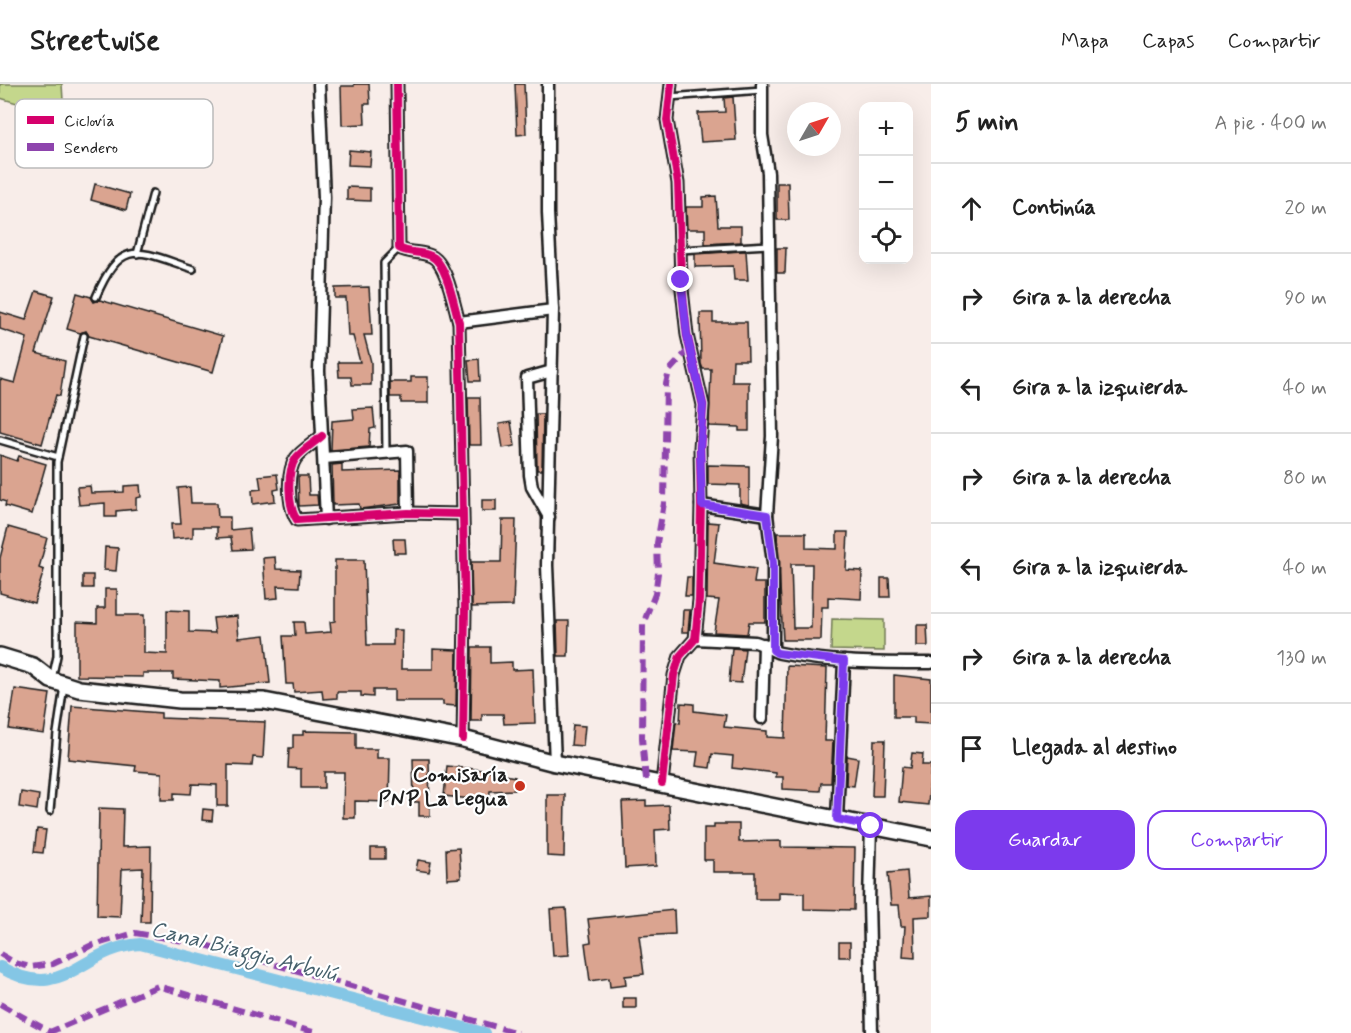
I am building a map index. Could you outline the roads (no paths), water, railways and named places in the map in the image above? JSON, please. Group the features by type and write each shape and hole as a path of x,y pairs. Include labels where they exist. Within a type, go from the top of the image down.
{"main road":[{"path":"0,656 33,666 58,682 144,697 264,701 464,739 555,763 931,838"}],"street":[{"path":"319,84 324,197 319,371 326,519"},
{"path":"397,84 399,248 409,253 427,254 435,258 447,280 459,322 464,739"},
{"path":"548,84 548,213 553,310 547,565 555,763"},
{"path":"662,783 674,675 680,656 695,639 702,505 700,448 703,405 687,335 680,250 678,183 667,120 671,84"},
{"path":"762,87 762,135 768,173 772,436 767,515 773,563 762,718"},
{"path":"459,322 553,310"},
{"path":"549,518 532,487 530,475 527,378 552,371"},
{"path":"322,436 296,458 291,475 291,501 297,520 408,513 462,514"},
{"path":"324,458 407,451 408,513"},
{"path":"702,505 767,515"},
{"path":"695,639 768,647 777,653 844,661 931,663"},
{"path":"837,819 844,661"},
{"path":"871,826 869,912 872,1033"}],"lane":[{"path":"669,97 762,87"},
{"path":"137,254 153,193"},
{"path":"680,250 769,245"},
{"path":"386,453 384,263 399,248"},
{"path":"96,297 115,260 130,254 156,256 193,269"},
{"path":"50,811 57,733 58,458 84,336"},
{"path":"0,440 58,458"}],"waterway":[{"name":"Canal Biaggio Arbulú","path":"0,967 22,977 41,980 72,971 119,948 140,944 484,1033"}],"place":[{"name":"Comisaría PNP La Legua","path":"520,786"}]}
